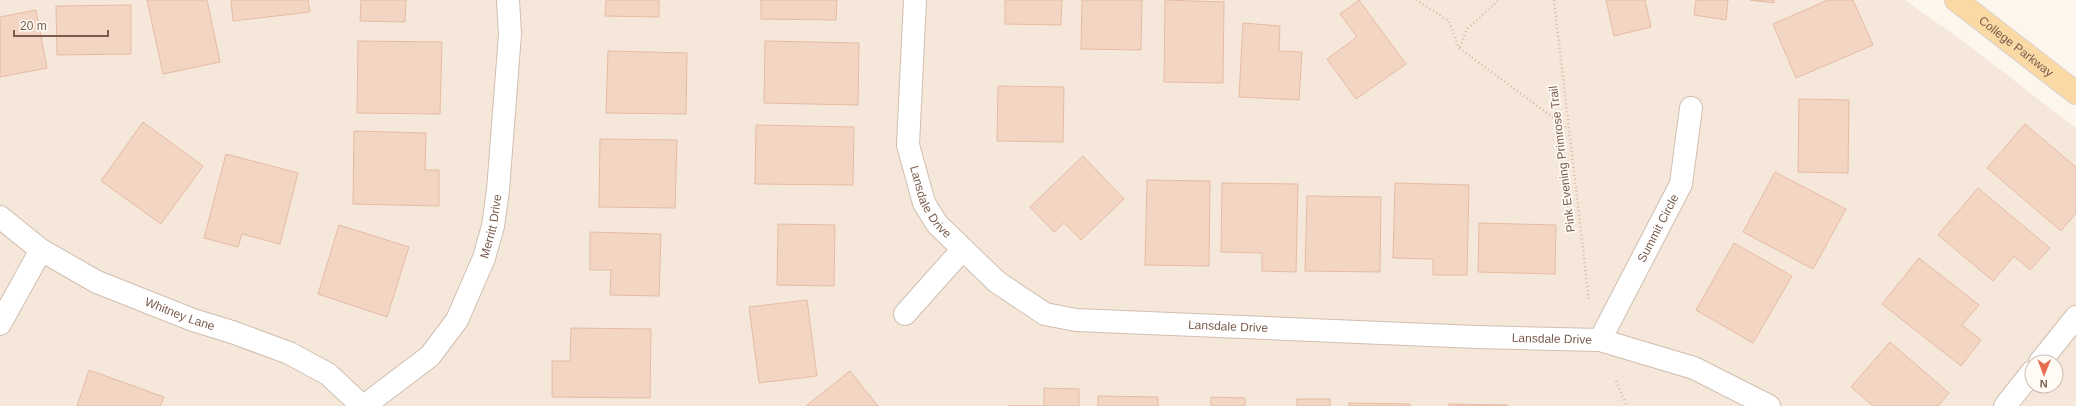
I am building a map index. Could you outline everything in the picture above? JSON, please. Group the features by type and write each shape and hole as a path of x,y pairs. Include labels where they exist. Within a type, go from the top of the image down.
{"main road":[{"name":"College Parkway","path":"1956,0 2076,93"}],"street":[{"name":"Merritt Drive","path":"363,406 430,356 457,320 484,258 493,226 498,190 510,34 508,0"},
{"name":"Lansdale Drive","path":"915,0 908,145 924,203 937,224 997,282 1023,301 1045,314 1076,320 1476,337 1600,340 1694,368 1769,406"},
{"name":"Summit Circle","path":"1600,340 1681,184 1691,108"},
{"name":"Whitney Lane","path":"0,216 41,250 97,282 193,320 232,332 289,353 328,374 363,406"},
{"path":"905,314 963,249"},
{"path":"0,324 41,250"},
{"path":"2046,354 2076,317"},
{"path":"2005,406 2024,382"}],"path":[{"path":"1416,0 1448,21 1460,48 1567,129"},
{"path":"1460,48 1467,29 1499,0"},
{"name":"Pink Evening Primrose Trail","path":"1554,0 1567,129 1590,309"},
{"path":"1616,381 1627,406"}],"shaded area":[{"path":"0,0 1905,0 1968,45 2076,128 2076,406 0,406"}],"building":[{"path":"147,0 207,0 220,62 163,74"},
{"path":"231,0 308,0 310,12 233,21"},
{"path":"361,0 406,0 405,22 360,21"},
{"path":"606,0 659,0 659,17 605,16"},
{"path":"761,0 837,0 836,20 761,19"},
{"path":"1005,0 1062,0 1061,25 1005,24"},
{"path":"1082,0 1142,0 1141,50 1081,49"},
{"path":"1165,0 1224,2 1223,83 1164,82"},
{"path":"1359,0 1406,64 1356,99 1327,59 1357,37 1340,14"},
{"path":"1606,0 1645,0 1651,27 1614,36"},
{"path":"1696,0 1728,0 1726,20 1694,15"},
{"path":"1750,0 1774,0 1774,3"},
{"path":"1828,0 1853,0 1873,45 1796,78 1773,24"},
{"path":"131,5 131,54 57,55 56,6"},
{"path":"36,10 47,68 0,77 0,17"},
{"path":"1243,23 1280,26 1279,51 1302,52 1299,100 1239,97"},
{"path":"358,41 442,42 440,114 357,113"},
{"path":"765,41 859,43 858,105 764,103"},
{"path":"608,51 687,53 686,114 606,113"},
{"path":"998,86 1064,87 1063,142 997,141"},
{"path":"1799,99 1849,100 1848,173 1798,172"},
{"path":"143,122 203,166 161,224 101,181"},
{"path":"2025,124 2076,167 2076,213 2061,231 1987,168"},
{"path":"756,125 854,127 853,185 755,184"},
{"path":"354,131 426,133 425,170 439,170 439,206 353,204"},
{"path":"600,139 677,140 675,208 599,207"},
{"path":"226,154 298,173 280,244 242,234 238,247 204,238"},
{"path":"1083,156 1124,199 1081,240 1064,223 1054,232 1030,207"},
{"path":"1775,172 1846,209 1813,269 1743,232"},
{"path":"1147,180 1210,181 1209,266 1145,265"},
{"path":"1222,183 1298,184 1296,272 1262,271 1262,253 1221,252"},
{"path":"1395,183 1469,185 1467,275 1433,275 1433,259 1393,258"},
{"path":"1978,188 2050,248 2030,270 2014,256 1993,281 1938,235"},
{"path":"1307,196 1381,197 1380,272 1305,271"},
{"path":"1479,223 1556,225 1555,274 1478,272"},
{"path":"778,224 835,225 834,286 777,285"},
{"path":"339,225 409,247 387,317 318,294"},
{"path":"590,232 661,234 659,296 610,295 611,270 590,270"},
{"path":"1734,243 1792,276 1753,343 1696,310"},
{"path":"1919,258 1979,305 1962,325 1981,340 1961,366 1882,304"},
{"path":"807,300 817,376 759,383 749,307"},
{"path":"571,328 651,329 650,398 552,397 552,361 570,361"},
{"path":"1890,342 1949,393 1938,406 1873,406 1851,387"},
{"path":"89,370 164,397 160,406 77,406"},
{"path":"850,371 878,406 806,406"},
{"path":"1044,388 1079,389 1079,406 1044,406"},
{"path":"1098,396 1158,397 1158,406 1098,406"},
{"path":"1211,397 1245,398 1245,406 1211,406"},
{"path":"1297,399 1330,399 1330,406 1297,406"},
{"path":"1349,403 1410,404 1410,406 1349,406"},
{"path":"1449,404 1508,405 1508,406 1449,406"}]}
